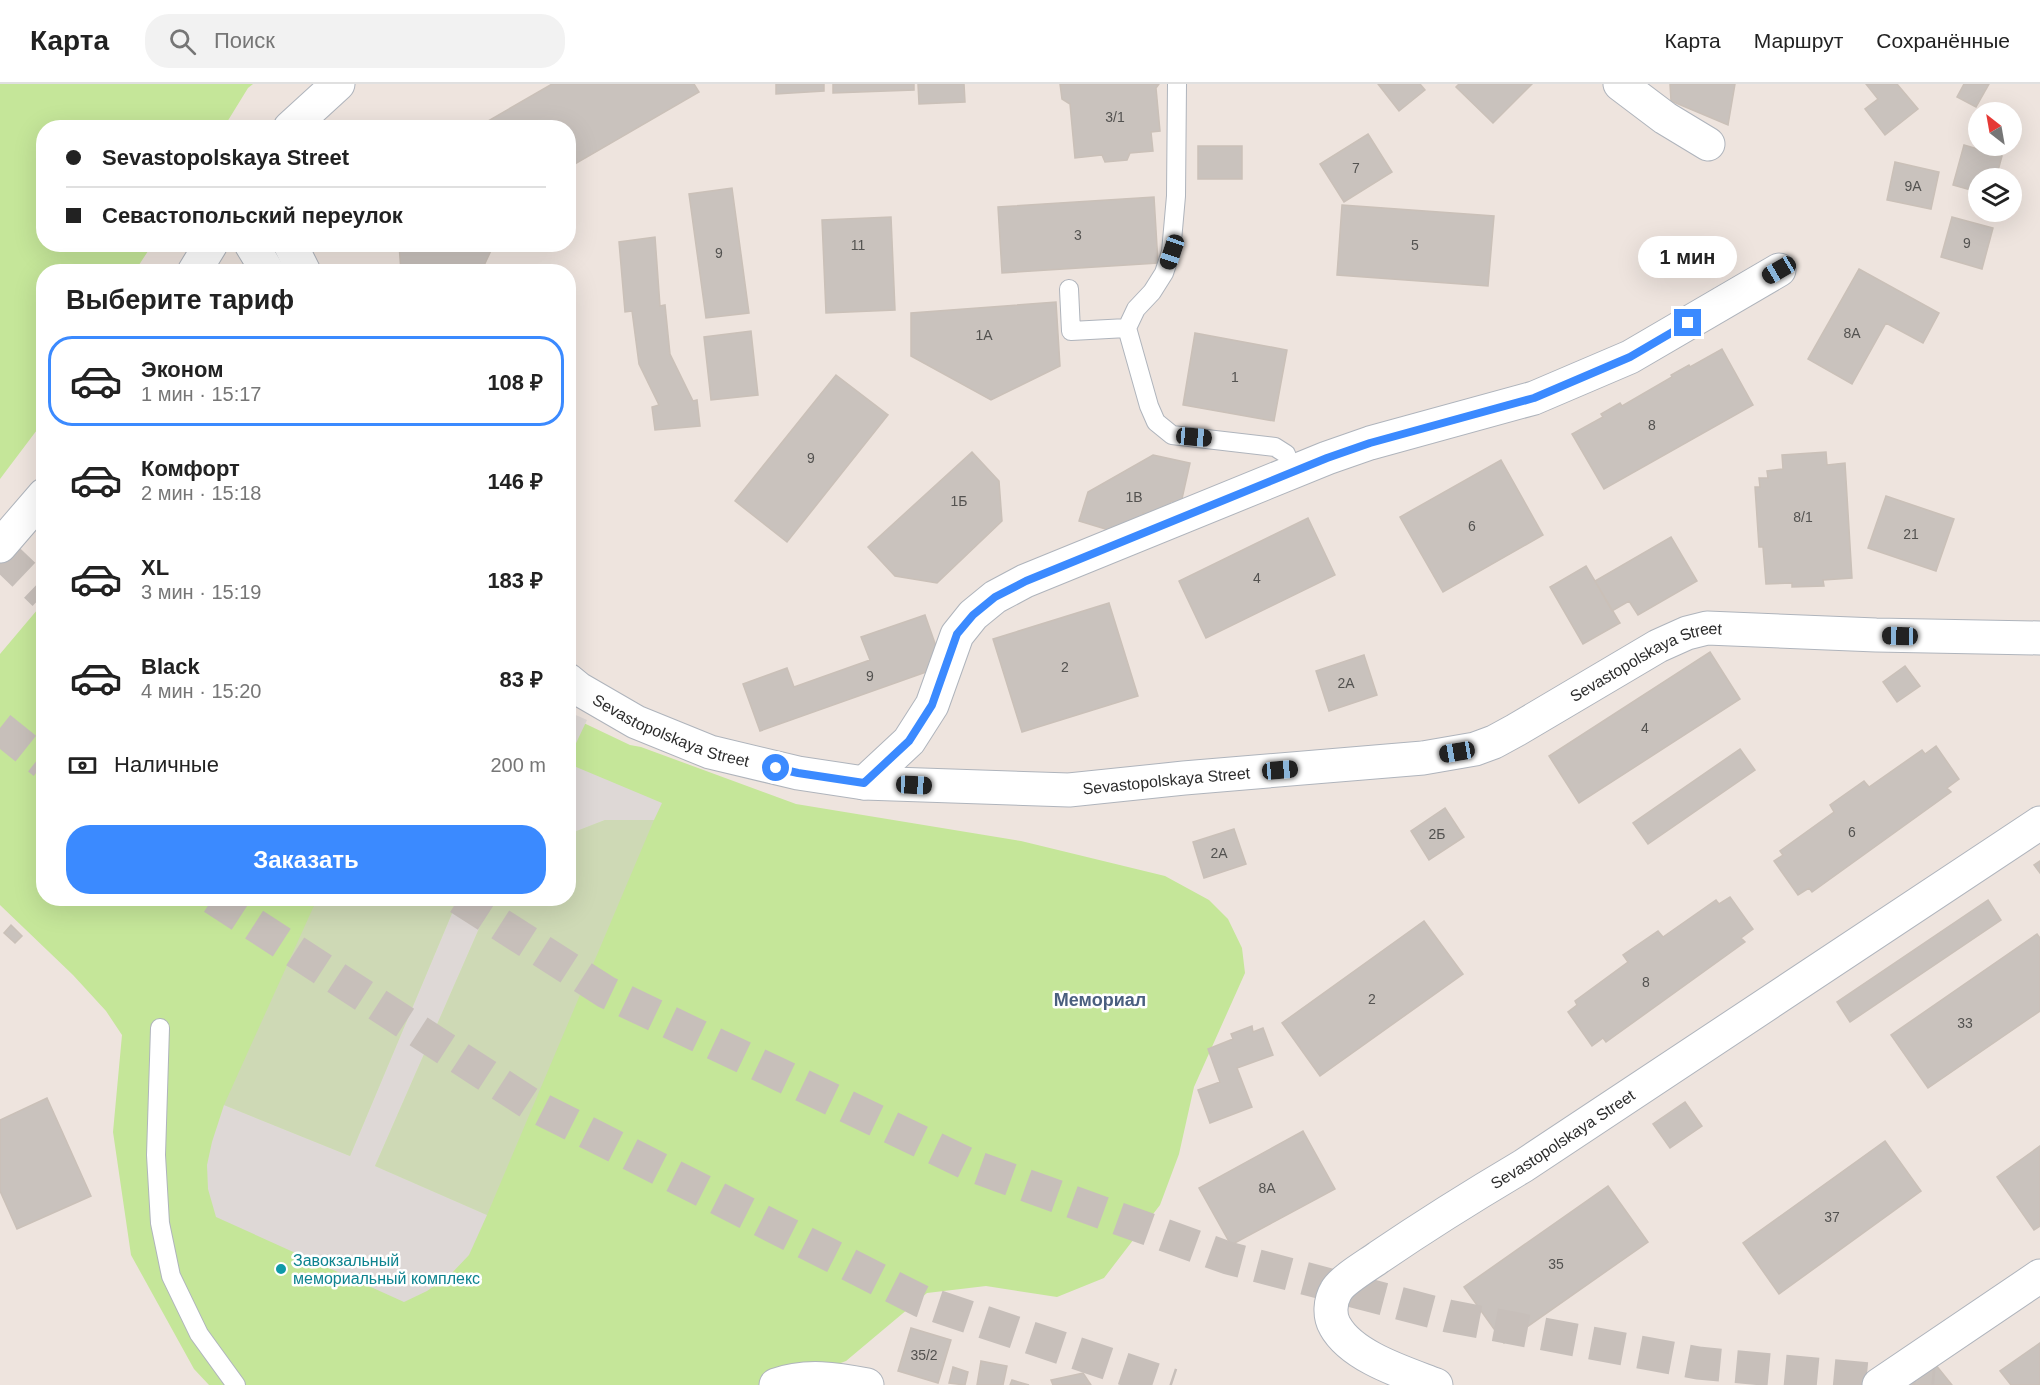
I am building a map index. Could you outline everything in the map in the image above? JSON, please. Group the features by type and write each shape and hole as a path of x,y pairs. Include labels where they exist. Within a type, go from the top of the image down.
{"street":[{"path":"1620,84 1665,118 1708,144"},
{"path":"299,120 331,90"},
{"path":"318,120 331,90"},
{"path":"864,783 909,741 932,705 957,634 973,615 995,597 1036,577 1370,443 1534,398 1630,357 1779,270"},
{"path":"0,546 36,504"},
{"name":"Sevastopolskaya Street","path":"576,687 636,722 710,752 798,773 864,783 1070,790 1434,756 1474,748 1494,742 1516,730 1658,646 1687,633 1707,628 1876,635 2040,638"},
{"name":"Sevastopolskaya Street","path":"1436,1385 1380,1364 1354,1347 1334,1326 1330,1307 1336,1290 1361,1270 1440,1216 1522,1166 2040,823"},
{"path":"1879,1385 2040,1276"},
{"path":"776,1385 787,1381 837,1379 867,1385"}],"lane":[{"path":"1177,84 1176,196 1172,252 1164,273 1152,292 1136,309 1127,328 1149,406 1156,422 1172,435 1275,447 1286,454 1293,472"},
{"path":"1069,289 1071,331 1127,328"},
{"path":"160,1028 156,1155 162,1234 171,1276 199,1334 236,1385"}],"green space":[{"path":"0,84 253,84 248,88 228,120 36,120 36,252 147,252 140,264 36,264 36,431 0,479"},
{"path":"36,611 36,906 576,906 576,719 630,745 796,804 1021,841 1165,876 1209,900 1228,919 1242,948 1245,973 1194,1087 1179,1154 1160,1205 1104,1278 1057,1297 986,1286 927,1293 846,1361 782,1385 209,1385 194,1369 131,1255 113,1132 122,1035 106,1011 73,975 0,905 0,654"},
{"path":"605,820 654,820 487,1215 375,1166 489,906 576,906 576,831"},
{"path":"314,906 455,906 350,1156 224,1105"}],"shaded area":[{"path":"576,715 587,720 576,743"},
{"path":"576,767 662,803 654,820 605,820 576,831"},
{"path":"455,906 489,906 375,1166 487,1215 469,1255 450,1275 427,1291 404,1302 216,1217 208,1189 207,1165 224,1105 350,1156"}],"building":[{"path":"552,84 694,84 699,92 576,163 576,120 490,120"},
{"path":"776,84 824,84 824,91 776,94"},
{"path":"833,84 914,84 914,90 833,93"},
{"path":"918,84 964,84 965,102 919,104"},
{"path":"1060,84 1159,84 1156,88 1160,131 1151,132 1153,151 1130,153 1127,160 1105,162 1102,155 1075,158 1070,104 1062,99"},
{"path":"1378,84 1420,84 1425,90 1399,111"},
{"path":"1459,84 1532,84 1493,123 1456,87"},
{"path":"1670,84 1735,84 1728,125 1671,101"},
{"path":"1866,84 1897,84 1918,109 1885,135 1865,109 1878,99"},
{"path":"1964,84 1989,84 1979,102 1968,103 1957,97"},
{"path":"1368,134 1392,172 1344,202 1320,164"},
{"path":"1964,145 1968,146 1968,156 2002,156 1999,168 1968,168 1968,189 1953,185"},
{"path":"1198,146 1242,146 1242,179 1198,179"},
{"path":"1895,162 1939,172 1931,209 1887,200"},
{"path":"732,188 749,313 706,318 689,194"},
{"path":"1154,197 1158,263 1002,273 998,207"},
{"path":"1342,205 1494,216 1488,286 1337,275"},
{"path":"891,217 895,310 826,313 822,220"},
{"path":"1952,217 1993,228 1982,269 1941,257"},
{"path":"655,237 660,306 665,305 670,354 693,401 697,400 700,426 655,430 652,407 659,405 639,364 632,311 625,312 619,242"},
{"path":"400,252 490,252 485,264 400,264"},
{"path":"1859,269 1939,313 1923,343 1886,323 1852,384 1808,359"},
{"path":"1056,302 1060,366 991,400 911,356 911,313"},
{"path":"751,331 758,395 711,400 704,337"},
{"path":"1195,333 1287,350 1274,421 1183,405"},
{"path":"1722,349 1753,405 1604,489 1572,434 1603,417 1601,414 1620,403 1622,406 1672,377 1671,375"},
{"path":"836,375 888,415 787,542 735,501"},
{"path":"972,452 999,481 1002,521 937,583 895,576 868,547"},
{"path":"1826,452 1827,465 1845,463 1852,578 1823,580 1824,586 1792,587 1792,583 1766,584 1763,547 1759,547 1755,487 1760,487 1759,478 1768,478 1767,471 1783,469 1782,455"},
{"path":"1153,455 1190,463 1181,503 1171,501 1169,511 1157,517 1143,513 1139,527 1125,535 1079,521 1088,492"},
{"path":"1501,460 1543,535 1443,592 1400,517"},
{"path":"1886,496 1954,519 1936,571 1868,548"},
{"path":"1308,518 1335,575 1206,638 1179,581"},
{"path":"1671,537 1697,581 1638,615 1629,601 1612,611 1595,581"},
{"path":"1586,566 1620,623 1583,644 1550,587"},
{"path":"1109,603 1138,696 1022,732 993,639"},
{"path":"925,615 943,666 760,731 743,684 787,668 794,687 870,660 861,637"},
{"path":"1710,652 1740,699 1579,803 1549,756"},
{"path":"1364,655 1377,695 1329,711 1316,671"},
{"path":"1905,666 1920,686 1897,702 1883,682"},
{"path":"1936,746 1959,779 1947,788 1951,792 1812,892 1809,888 1798,895 1774,861 1783,855 1780,851 1834,812 1830,805 1864,781 1869,787 1922,750 1925,754"},
{"path":"1740,749 1755,770 1648,844 1633,823"},
{"path":"1445,808 1464,837 1429,860 1411,831"},
{"path":"1234,829 1246,864 1204,878 1193,842"},
{"path":"2040,861 2040,873 2034,865"},
{"path":"1730,897 1753,929 1741,938 1745,942 1606,1042 1603,1038 1592,1046 1568,1012 1577,1005 1575,1001 1628,962 1623,955 1658,931 1663,937 1716,900 1719,904"},
{"path":"1988,900 2001,920 1850,1022 1837,1002"},
{"path":"1424,921 1463,974 1320,1076 1282,1023"},
{"path":"11,925 22,936 15,943 4,933"},
{"path":"2037,934 2040,938 2040,1011 1928,1088 1891,1035"},
{"path":"1252,1026 1253,1032 1263,1028 1273,1055 1237,1068 1252,1107 1210,1123 1198,1090 1220,1082 1208,1049 1233,1039 1231,1034"},
{"path":"47,1098 91,1196 17,1229 0,1191 0,1120"},
{"path":"1685,1102 1702,1126 1670,1148 1653,1124"},
{"path":"1303,1131 1335,1189 1231,1245 1199,1188"},
{"path":"1885,1141 1921,1191 1779,1294 1743,1243"},
{"path":"2040,1146 2040,1226 2034,1230 1997,1177"},
{"path":"1608,1186 1648,1242 1504,1343 1464,1287"},
{"path":"911,1328 951,1340 938,1383 898,1371"},
{"path":"2040,1343 2040,1385 2011,1385 2000,1371"},
{"path":"981,1361 1007,1366 1003,1385 977,1385"},
{"path":"1935,1364 1952,1385 1908,1385"},
{"path":"953,1367 968,1372 965,1385 949,1383"},
{"path":"1083,1373 1091,1385 1053,1385 1051,1380"},
{"path":"1012,1380 1029,1385 1010,1385"}],"tunnel":[{"path":"0,552 36,586"},
{"path":"0,728 36,757"},
{"path":"225,906 529,1103 921,1301 1172,1385"},
{"path":"472,906 606,992 970,1165 1228,1258 1448,1316 1698,1363 1934,1385"}],"place":[{"name":"Завокзальный мемориальный комплекс","path":"281,1269"}],"district":[{"name":"Мемориал","path":"1100,1000"}],"route":[{"path":"776,768 864,783 909,741 932,705 957,634 973,615 995,597 1026,581 1327,458 1370,443 1534,398 1630,357 1688,323"}]}
